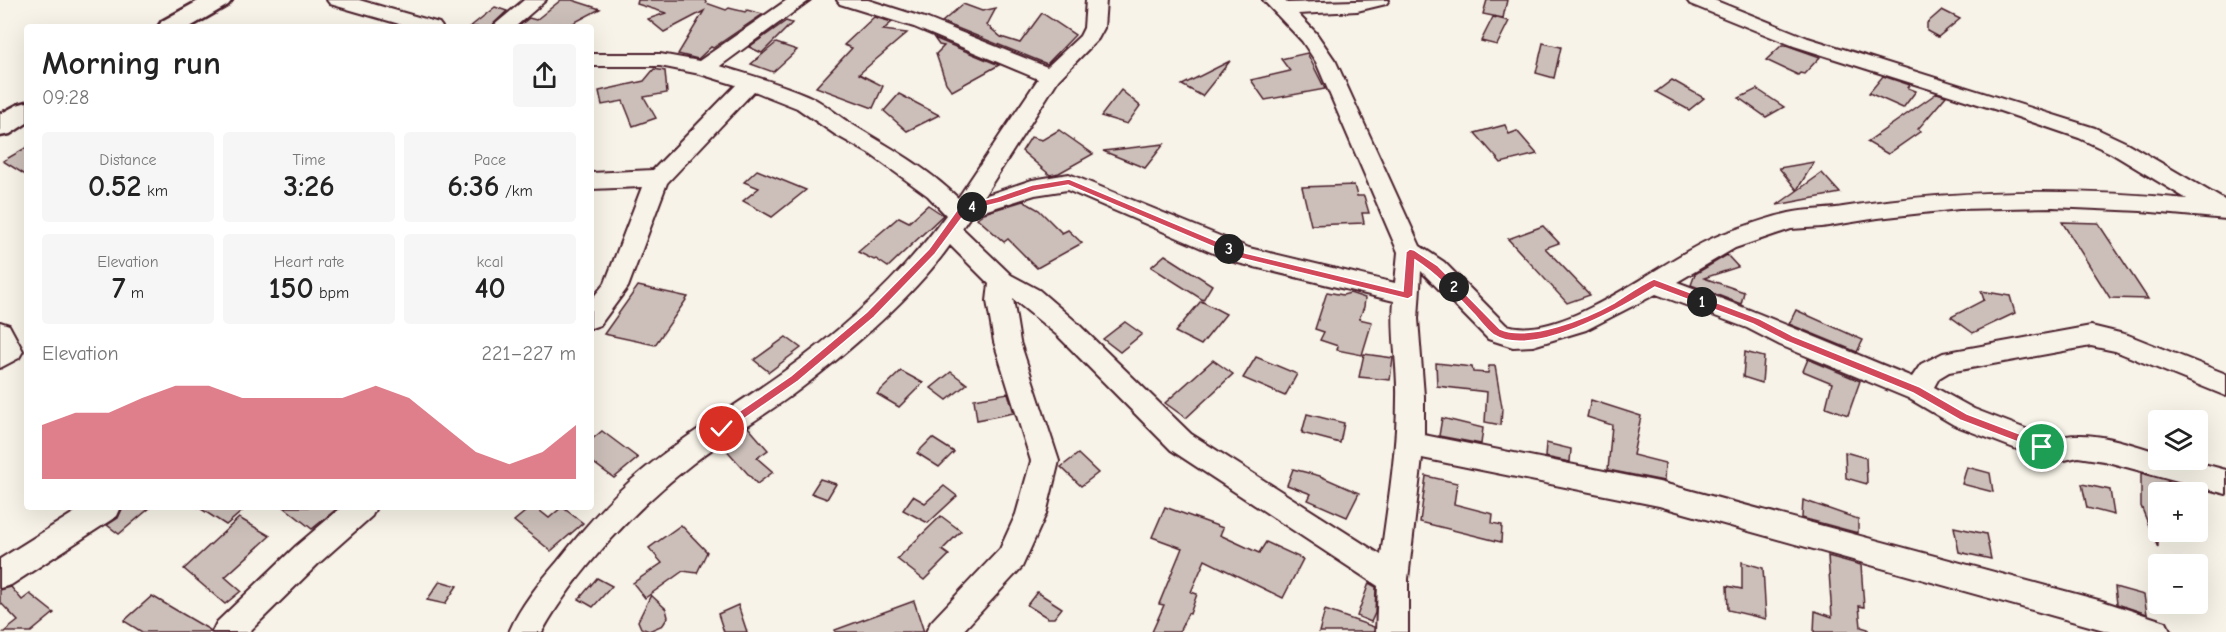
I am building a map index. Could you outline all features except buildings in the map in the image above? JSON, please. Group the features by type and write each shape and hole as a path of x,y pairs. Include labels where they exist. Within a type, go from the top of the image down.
{"main road":[{"path":"176,24 219,0"},
{"path":"0,128 24,113"}],"street":[{"path":"337,0 421,24"},
{"path":"506,24 536,0"},
{"path":"703,68 800,0"},
{"path":"848,0 921,22 1050,76"},
{"path":"525,632 540,606 607,523 650,481 684,454 794,379 871,315 932,252 1050,76 1076,51 1095,28 1096,0"},
{"path":"1277,4 1357,5 1378,0"},
{"path":"1410,252 1435,268 1497,332 1509,337 1536,336 1558,330 1615,307 1726,242 1790,221 1959,201 2053,199 2141,203 2226,211 2119,148 2087,133 1801,42 1719,4 1697,0"},
{"path":"1277,4 1309,37 1326,62 1410,252 1405,319 1411,396 1410,444 1393,579 1392,632"},
{"path":"594,60 660,60 703,68 751,82 805,102 825,114 844,130 878,148 936,190 1002,281 1030,297 1054,316 1181,442 1393,579"},
{"path":"594,314 616,287 651,191 659,178 751,82"},
{"path":"594,181 659,178"},
{"path":"957,217 1032,188 1069,182 1243,256 1408,296"},
{"path":"942,632 1011,558 1031,514 1045,461 1007,342 1000,301 1002,281"},
{"path":"1654,283 1756,321 1790,338 1917,390 1964,417 2042,447 2056,450 2078,446 2104,449 2226,482"},
{"path":"1917,390 1930,371 1942,363 2091,336 2119,342 2226,385"},
{"path":"1410,444 1659,494 2091,612 2155,632"},
{"path":"0,575 102,510"},
{"path":"228,632 307,555 359,510"}],"route":[{"path":"722,429 794,379 871,315 932,252 963,209 999,200 1032,188 1069,182 1243,256 1408,296 1410,252 1435,268 1490,326 1509,337 1536,336 1558,330 1615,307 1654,283 1756,321 1790,338 1917,390 1964,417 2042,447"}]}
